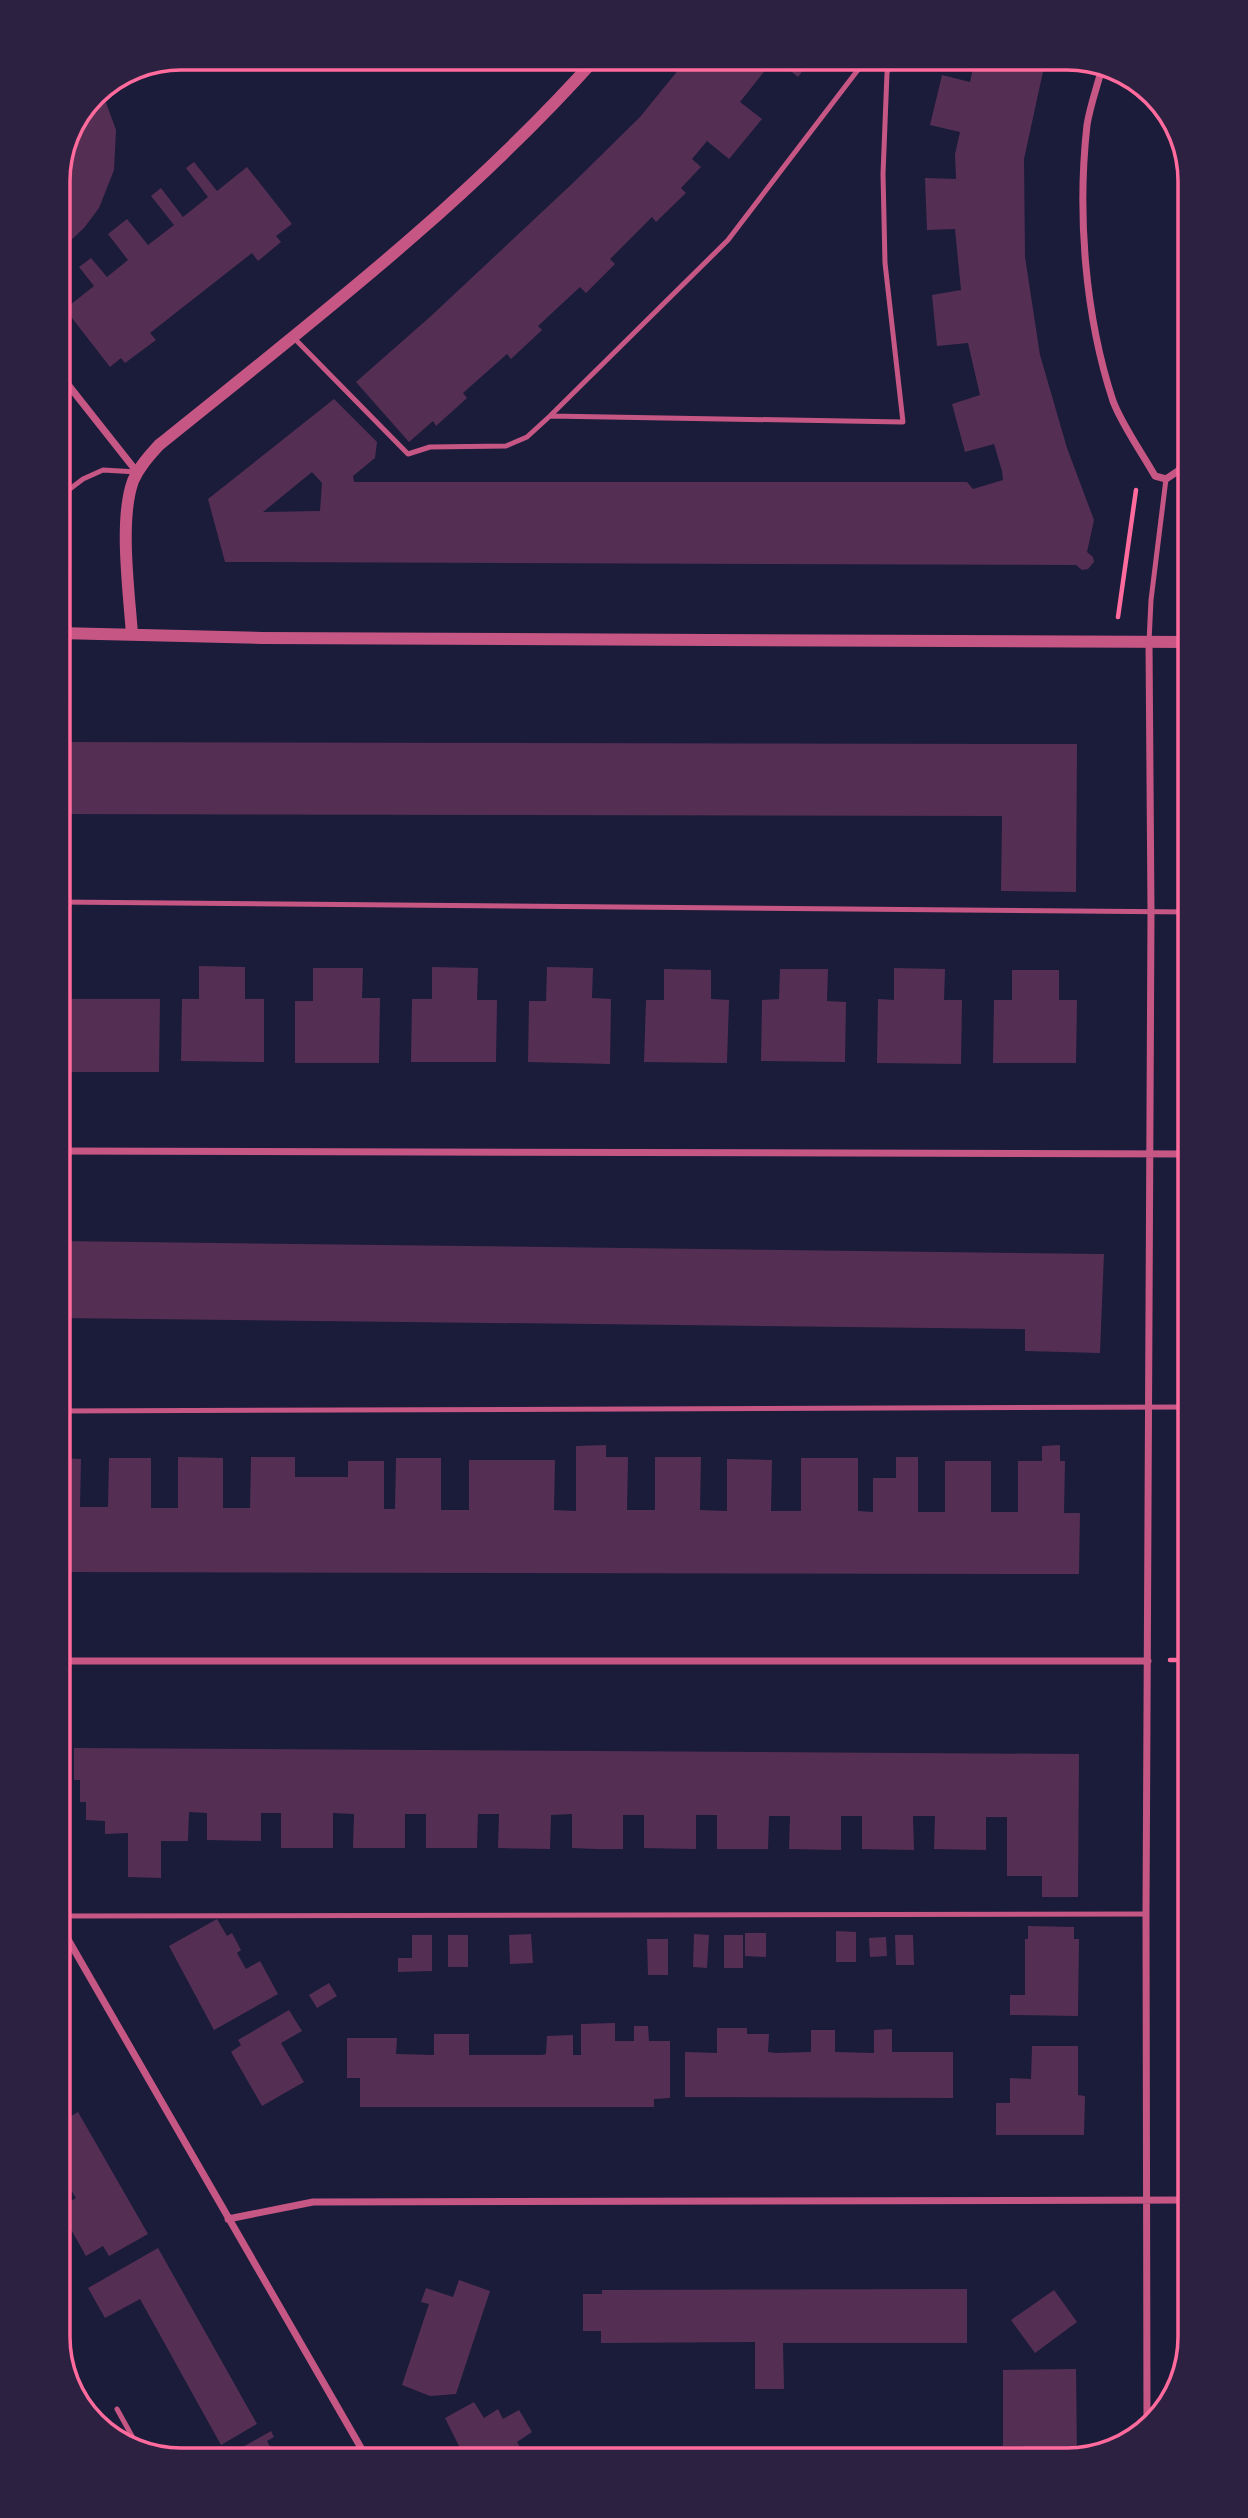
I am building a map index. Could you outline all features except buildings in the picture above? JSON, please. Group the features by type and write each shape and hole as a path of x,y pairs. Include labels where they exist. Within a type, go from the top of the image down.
{"street":[{"path":"132,634 127,531 129,498 137,472 159,445 452,204 585,70"},
{"path":"1100,75 1087,123 1083,208 1087,275 1097,337 1114,403 1154,476 1166,479 1178,471"},
{"path":"70,387 137,472"},
{"path":"70,633 262,638 1178,642"},
{"path":"1147,2414 1146,1914 1151,1154 1149,642"},
{"path":"70,1151 1178,1154"},
{"path":"70,1661 1148,1661"},
{"path":"70,1943 361,2448"},
{"path":"228,2219 313,2202 1178,2200"}],"lane":[{"path":"293,337 408,454 430,447 506,446 527,437 728,240 858,70"},
{"path":"550,416 903,422 885,263 883,174 888,70"},
{"path":"70,489 83,479 103,470 137,472"},
{"path":"1149,642 1150,600 1166,479"},
{"path":"70,902 1178,912"},
{"path":"70,1411 1178,1407"},
{"path":"70,1916 1146,1914"},
{"path":"117,2409 132,2436"}],"path":[{"path":"1115,642 1141,452"}]}
